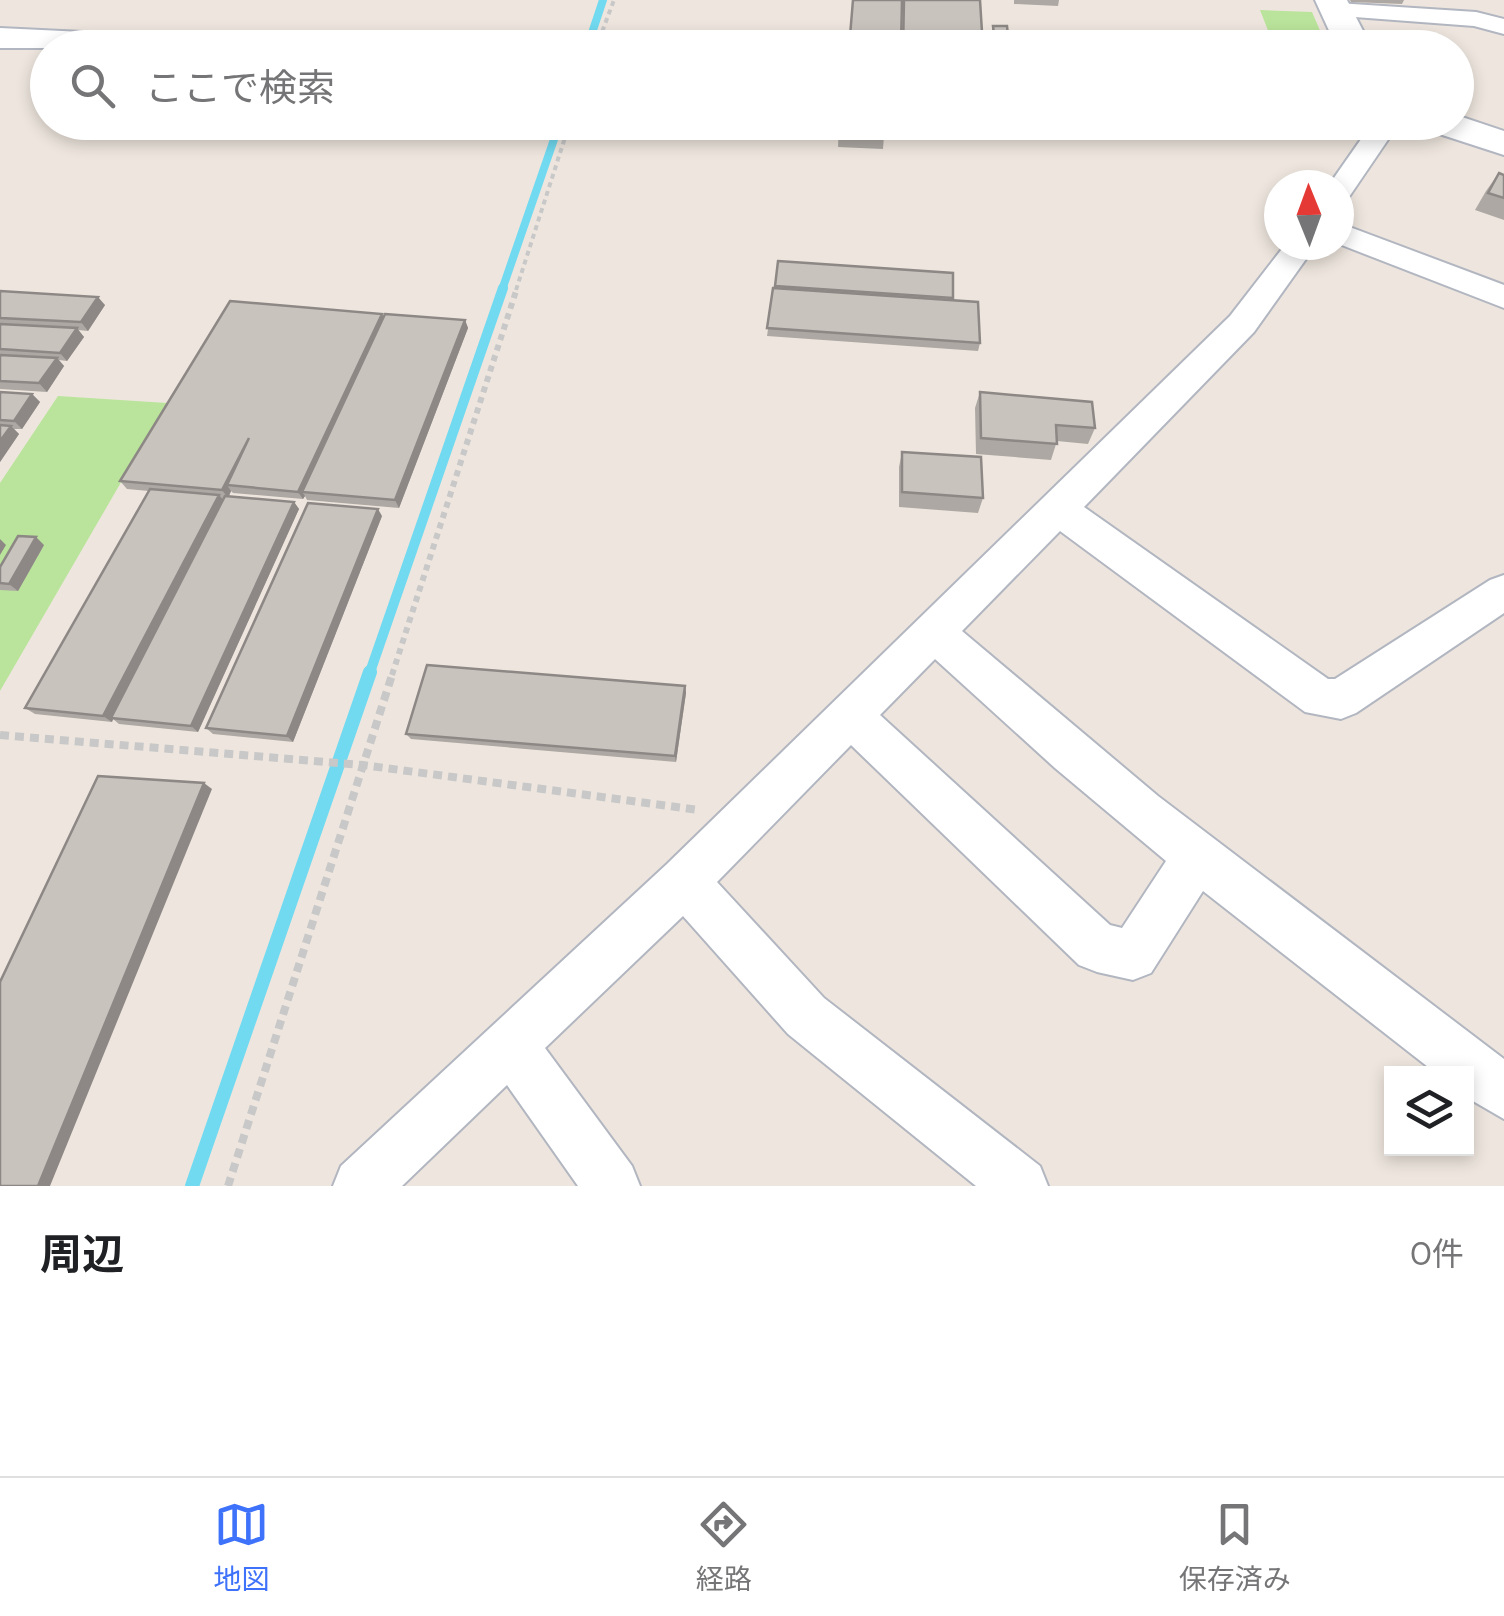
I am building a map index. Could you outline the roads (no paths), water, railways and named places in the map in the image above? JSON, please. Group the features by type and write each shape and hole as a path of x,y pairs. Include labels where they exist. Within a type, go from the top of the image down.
{"street":[{"path":"1346,30 1334,5 1481,10 1504,26"},
{"path":"0,38 30,39"},
{"path":"1474,134 1504,144"},
{"path":"1354,170 1374,140"},
{"path":"1354,239 1504,297"},
{"path":"361,1186 684,880 1058,509 1242,324 1290,260"},
{"path":"1058,509 1320,698 1341,699 1504,592"},
{"path":"934,631 1012,705 1198,856 1504,1092"},
{"path":"848,714 1097,946 1133,955 1198,856"},
{"path":"684,880 806,1016 1020,1186"},
{"path":"510,1044 612,1186"}],"waterway":[{"path":"593,30 603,0"},
{"path":"502,290 554,140"},
{"path":"369,675 503,288"},
{"path":"192,1186 370,672"}]}
